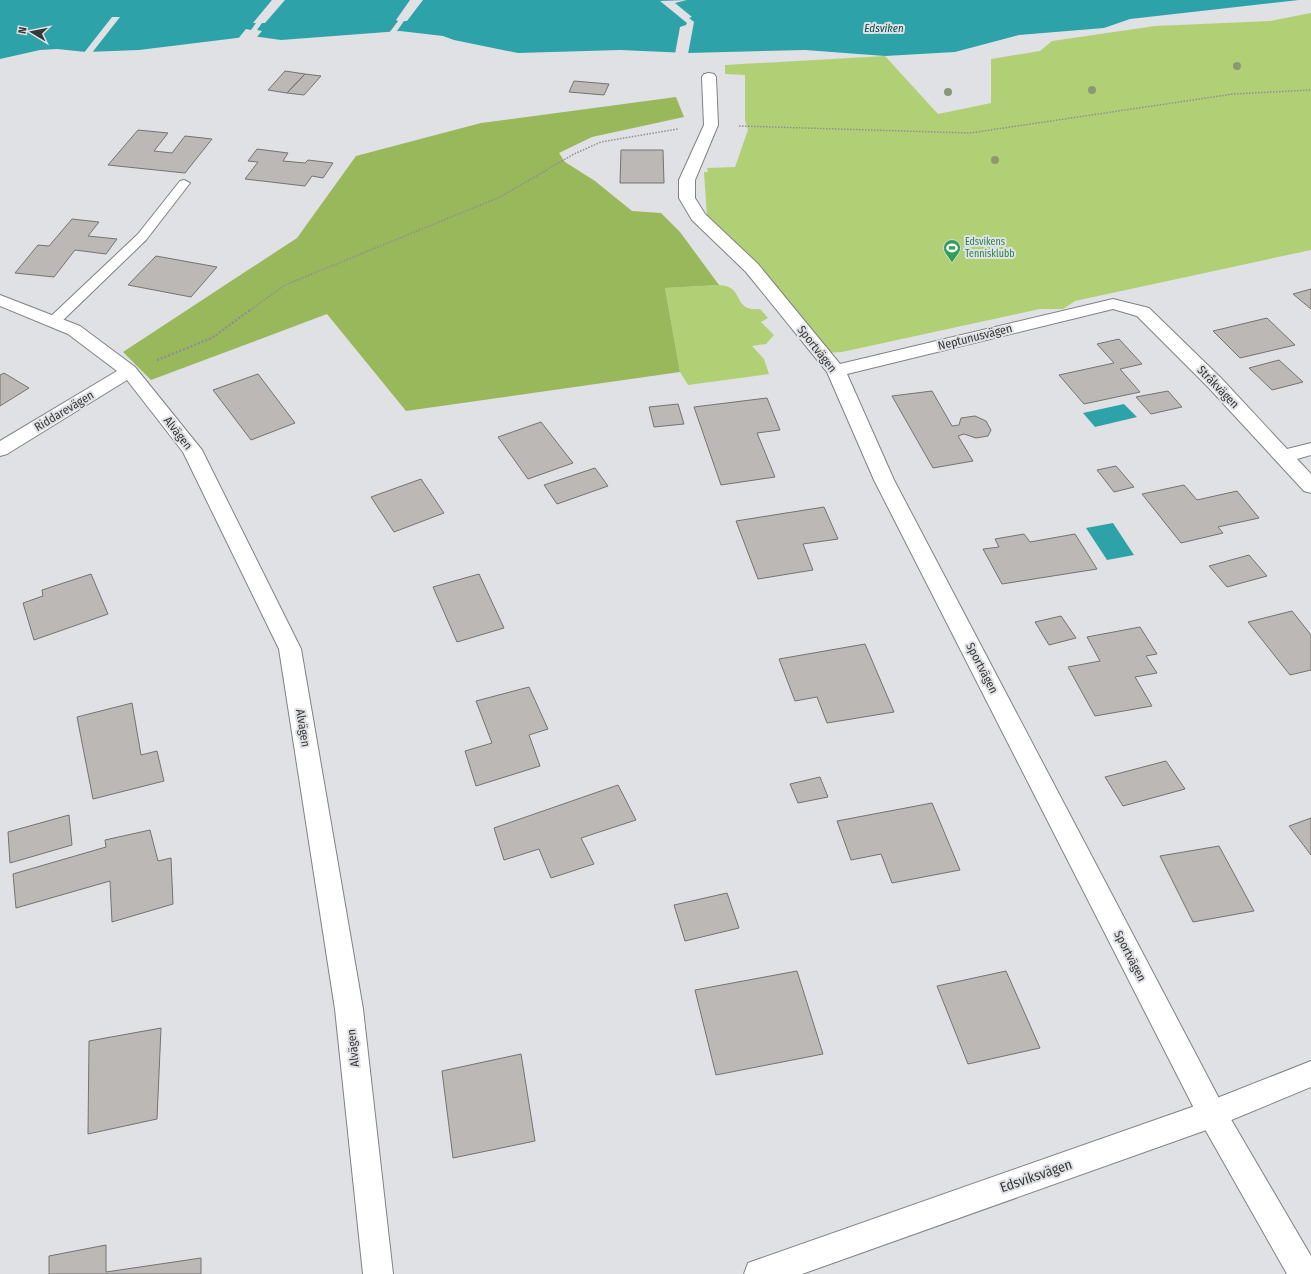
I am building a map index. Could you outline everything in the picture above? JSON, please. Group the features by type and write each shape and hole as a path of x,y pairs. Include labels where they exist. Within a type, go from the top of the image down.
{"street":[{"name":"Sportvägen","path":"709,77 712,125 687,180 687,198 698,217 752,268 836,371 884,480 1212,1114 1304,1274"},
{"name":"Alvägen","path":"0,300 74,330 129,371 192,450 290,650 349,1009 378,1274"},
{"name":"Neptunusvägen","path":"836,371 1113,304"},
{"name":"Stråkvägen","path":"1113,304 1142,312 1214,382 1311,486"},
{"name":"Riddarevägen","path":"0,450 129,371"},
{"path":"1283,456 1311,449"},
{"name":"Edsviksvägen","path":"759,1274 1212,1114 1311,1074"}],"lane":[{"path":"54,322 142,237 184,183"}],"path":[{"path":"129,371 212,338 285,285 500,197 574,154 601,142 712,125 895,132 970,133 1233,94 1311,90"}],"green space":[{"path":"1311,13 1311,250 1075,301 1063,309 1040,309 842,352 825,353 755,266 715,223 707,217 704,172 708,172 707,168 735,167 748,130 745,120 745,75 725,74 725,65 885,56 938,114 991,103 991,59 1040,51 1052,41 1155,26 1270,21"},
{"path":"676,97 684,117 592,137 559,153 565,162 595,181 632,211 661,213 680,232 719,285 665,288 680,372 406,411 327,314 151,380 123,352 297,238 356,156 481,123"},
{"path":"719,285 727,286 733,290 745,307 760,309 768,318 761,322 774,335 766,344 752,346 764,359 769,374 688,385 680,372 665,288"}],"water":[{"name":"Edsviken","path":"0,0 1299,0 1130,19 1104,28 1019,35 955,52 885,56 805,50 688,53 620,50 518,53 454,40 443,36 400,31 281,40 253,36 139,50 86,52 57,49 40,50 0,59"},
{"path":"1124,404 1137,417 1095,427 1083,413"},
{"path":"1113,523 1134,555 1107,560 1086,528"}],"pier":[{"path":"272,0 285,0 265,23 262,23 257,30 262,31 256,38 237,40 246,29 251,30 256,23 253,23"},
{"path":"410,0 423,0 407,21 404,21 395,34 389,33 398,21 396,20"},
{"path":"687,0 675,3 692,17 689,18 694,22 688,54 675,54 680,27 686,25 687,23 660,1"},
{"path":"112,17 120,17 91,54 83,54"}],"building":[{"path":"285,71 305,74 287,93 268,90"},
{"path":"305,74 321,76 304,95 287,93"},
{"path":"574,81 609,84 604,95 569,92"},
{"path":"138,130 168,133 154,151 172,153 185,136 212,139 185,173 108,165"},
{"path":"257,149 288,153 283,161 305,163 308,160 333,163 323,178 312,176 305,186 245,179 258,162 248,161"},
{"path":"621,150 663,150 664,183 620,183"},
{"path":"72,219 99,222 88,236 117,239 106,254 75,250 54,277 15,273 38,245 49,246"},
{"path":"156,256 217,267 191,297 128,285"},
{"path":"1311,289 1311,309 1293,294"},
{"path":"1267,318 1295,345 1240,358 1213,331"},
{"path":"1119,339 1142,364 1120,369 1140,392 1084,404 1059,375 1114,363 1097,344"},
{"path":"1279,360 1303,382 1272,390 1249,368"},
{"path":"4,373 29,388 0,406 0,375"},
{"path":"258,374 295,423 251,440 213,390"},
{"path":"932,391 952,426 959,425 961,418 975,416 986,421 991,430 988,436 976,438 964,434 958,436 973,461 933,468 892,396"},
{"path":"1168,391 1182,407 1151,414 1136,397"},
{"path":"767,398 780,430 757,433 775,477 721,485 694,407"},
{"path":"678,404 684,424 654,427 649,407"},
{"path":"541,422 573,463 528,479 498,437"},
{"path":"1116,466 1134,487 1114,492 1097,470"},
{"path":"595,468 608,486 557,504 544,485"},
{"path":"421,479 444,513 394,532 371,497"},
{"path":"1184,485 1197,500 1237,491 1259,518 1218,527 1223,533 1181,543 1142,494"},
{"path":"824,507 838,539 803,544 813,570 758,579 736,521"},
{"path":"1024,534 1030,542 1075,534 1097,569 1002,584 983,549 999,547 995,539"},
{"path":"1249,555 1267,576 1227,587 1209,566"},
{"path":"91,574 108,614 34,640 23,603 43,596 42,590"},
{"path":"479,574 504,628 457,642 433,587"},
{"path":"1292,611 1311,635 1311,670 1290,675 1248,622"},
{"path":"1061,616 1076,638 1049,645 1035,622"},
{"path":"1140,627 1157,654 1146,656 1157,673 1135,677 1152,706 1095,716 1068,667 1100,661 1087,637"},
{"path":"865,644 894,712 827,723 817,697 795,701 779,659"},
{"path":"529,687 548,729 529,735 540,766 476,786 465,751 492,743 476,701"},
{"path":"132,703 141,755 157,751 164,781 93,799 77,717"},
{"path":"1166,761 1185,789 1123,806 1105,777"},
{"path":"820,777 828,797 798,803 790,784"},
{"path":"618,785 636,820 581,838 594,864 551,878 539,849 504,860 494,828"},
{"path":"932,803 960,870 892,883 881,854 851,860 837,821"},
{"path":"69,815 72,845 10,863 8,832"},
{"path":"1311,818 1311,855 1289,826"},
{"path":"150,830 158,861 171,858 173,904 112,922 110,881 16,908 13,874 106,847 105,840"},
{"path":"1219,846 1254,911 1193,922 1160,856"},
{"path":"727,893 739,928 685,941 674,905"},
{"path":"797,971 823,1054 716,1075 695,990"},
{"path":"1006,971 1040,1048 968,1064 937,986"},
{"path":"161,1028 157,1119 88,1134 89,1041"},
{"path":"521,1054 535,1141 453,1158 442,1071"},
{"path":"106,1245 106,1272 201,1258 201,1274 49,1274 49,1256"}],"place":[{"name":"Edsvikens Tennisklubb","path":"952,263"}]}
